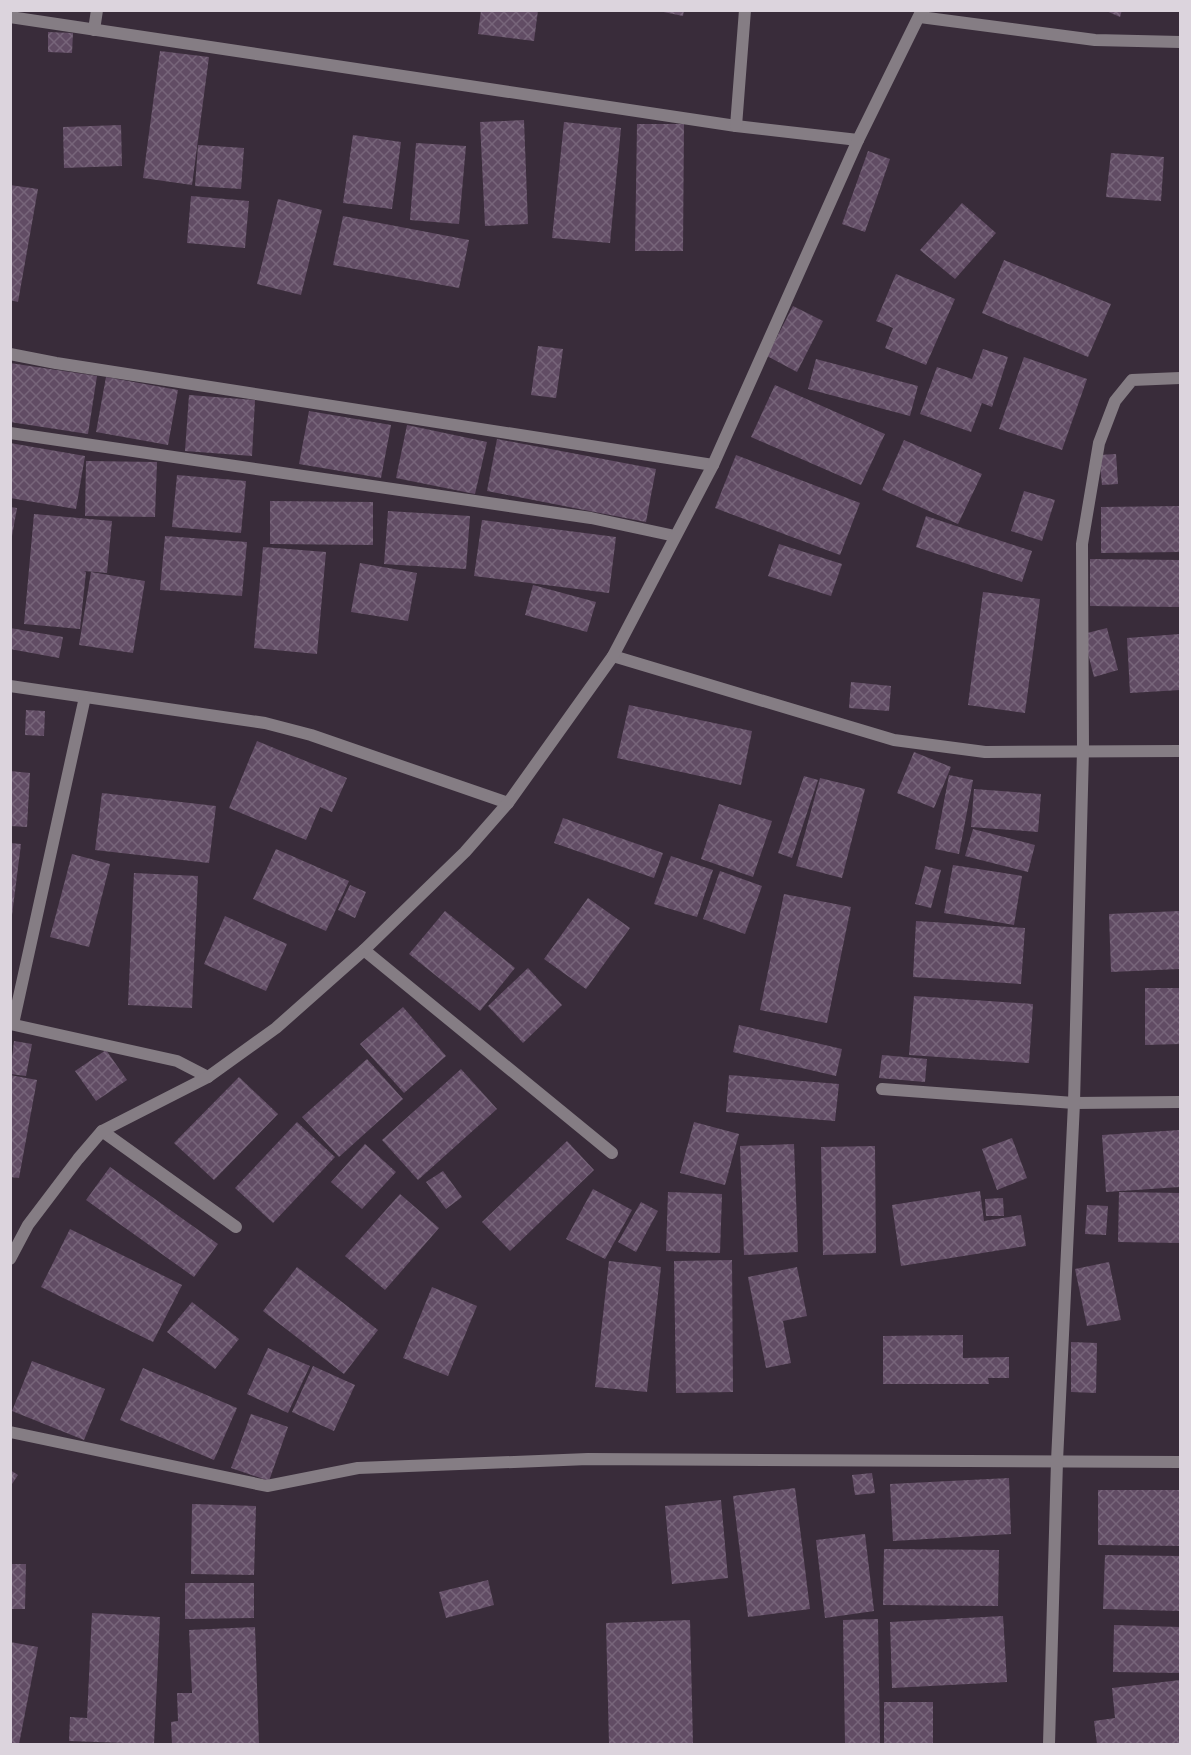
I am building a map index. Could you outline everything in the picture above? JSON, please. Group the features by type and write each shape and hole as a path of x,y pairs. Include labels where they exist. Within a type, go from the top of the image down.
{"street":[{"path":"94,30 98,10"},
{"path":"736,126 745,10"},
{"path":"10,1258 28,1225 102,1131 208,1077 276,1028 364,951 465,852 508,803 613,656 713,465 858,140 921,14 1095,40 1180,42"},
{"path":"10,17 736,126 858,140"},
{"path":"10,354 713,465"},
{"path":"1049,1744 1057,1461 1074,1103 1083,750 1082,544 1099,443 1115,401 1132,380 1180,378"},
{"path":"10,433 591,518 675,536"},
{"path":"613,656 894,740 985,752 1180,751"},
{"path":"10,686 265,723 311,735 508,803"},
{"path":"85,698 12,1024 177,1061 208,1077"},
{"path":"364,951 612,1153"},
{"path":"882,1089 1074,1103 1180,1102"},
{"path":"102,1131 236,1227"},
{"path":"10,1432 267,1486 358,1468 577,1460 1180,1462"}],"building":[{"path":"481,10 538,10 534,41 478,34"},
{"path":"654,10 684,10 683,16"},
{"path":"1104,10 1122,10 1120,17"},
{"path":"48,32 73,33 72,53 48,52"},
{"path":"160,51 209,57 192,185 143,178"},
{"path":"524,120 528,224 485,226 480,122"},
{"path":"564,122 621,128 610,243 552,238"},
{"path":"637,124 684,124 683,251 635,251"},
{"path":"121,125 122,166 64,168 63,127"},
{"path":"353,135 401,142 392,209 343,203"},
{"path":"416,143 466,146 459,224 410,220"},
{"path":"198,145 244,148 241,189 195,186"},
{"path":"868,151 890,159 865,232 842,224"},
{"path":"1111,153 1164,157 1161,201 1106,197"},
{"path":"10,185 38,189 18,302 10,300"},
{"path":"191,196 249,201 245,248 187,243"},
{"path":"278,199 322,210 301,295 257,284"},
{"path":"962,203 996,233 955,279 920,250"},
{"path":"343,216 469,240 459,288 333,265"},
{"path":"1004,260 1111,304 1088,357 982,313"},
{"path":"896,274 955,299 926,365 885,348 893,328 876,321"},
{"path":"793,306 823,321 797,372 767,356"},
{"path":"538,346 563,349 556,398 531,395"},
{"path":"983,349 1008,357 992,407 982,403 971,432 920,414 937,367 972,379"},
{"path":"1024,357 1087,379 1062,450 999,429"},
{"path":"816,359 918,386 910,416 808,389"},
{"path":"10,363 97,376 88,434 10,422"},
{"path":"106,377 178,390 168,445 96,432"},
{"path":"775,385 885,434 861,485 751,437"},
{"path":"189,395 255,400 252,456 185,451"},
{"path":"309,411 391,425 381,478 299,464"},
{"path":"407,425 487,442 475,494 396,478"},
{"path":"497,439 656,469 646,522 487,491"},
{"path":"904,440 982,474 958,524 882,490"},
{"path":"10,443 85,456 76,509 10,498"},
{"path":"1116,454 1118,484 1102,485 1099,455"},
{"path":"736,455 860,503 840,555 715,508"},
{"path":"86,461 157,462 155,517 85,516"},
{"path":"177,475 246,481 241,533 172,527"},
{"path":"1024,491 1055,500 1042,541 1011,531"},
{"path":"270,501 373,502 373,545 270,544"},
{"path":"1180,506 1180,552 1101,553 1101,507"},
{"path":"10,507 17,508 12,536 10,536"},
{"path":"388,511 470,516 466,569 384,564"},
{"path":"34,514 112,521 107,573 84,571 86,572 80,629 24,624"},
{"path":"926,516 1032,551 1022,582 916,547"},
{"path":"482,520 616,537 609,593 474,576"},
{"path":"165,536 247,542 242,596 160,590"},
{"path":"779,544 842,564 831,596 768,576"},
{"path":"263,547 326,552 317,654 254,648"},
{"path":"1090,559 1180,560 1180,607 1090,606"},
{"path":"360,563 417,573 408,621 351,612"},
{"path":"91,572 145,581 133,653 79,645"},
{"path":"533,585 596,602 587,632 525,615"},
{"path":"983,592 1040,599 1025,713 968,705"},
{"path":"10,628 63,637 59,658 10,649"},
{"path":"1107,628 1118,670 1094,677 1083,634"},
{"path":"1180,634 1180,690 1130,693 1127,638"},
{"path":"851,682 891,686 889,711 849,708"},
{"path":"629,705 752,731 741,785 617,758"},
{"path":"26,710 45,711 44,736 25,735"},
{"path":"257,741 347,778 332,812 320,807 306,840 229,808"},
{"path":"914,752 951,767 934,808 897,793"},
{"path":"10,771 30,773 27,827 10,826"},
{"path":"949,775 973,780 959,854 935,849"},
{"path":"804,776 818,780 792,858 778,853"},
{"path":"820,778 865,789 842,878 796,866"},
{"path":"974,789 1041,794 1038,832 971,827"},
{"path":"102,793 216,806 209,863 95,850"},
{"path":"719,804 772,821 753,877 701,859"},
{"path":"563,818 663,853 654,878 554,843"},
{"path":"973,829 1035,845 1028,872 965,856"},
{"path":"10,843 21,844 12,915 10,915"},
{"path":"276,849 349,881 326,931 253,899"},
{"path":"72,854 110,864 89,947 50,937"},
{"path":"671,856 713,870 697,917 654,904"},
{"path":"953,865 1022,876 1014,925 944,913"},
{"path":"925,866 941,870 931,908 915,904"},
{"path":"720,871 762,886 745,934 703,919"},
{"path":"134,873 198,876 192,1008 128,1005"},
{"path":"350,885 366,892 355,918 338,910"},
{"path":"784,894 851,907 827,1023 760,1010"},
{"path":"588,898 630,928 586,989 544,959"},
{"path":"445,911 515,968 480,1011 409,954"},
{"path":"1180,911 1180,969 1111,972 1109,914"},
{"path":"225,916 287,944 266,991 204,964"},
{"path":"916,921 1025,928 1021,984 913,977"},
{"path":"528,968 562,1005 523,1043 488,1006"},
{"path":"1145,988 1180,988 1180,1044 1145,1045"},
{"path":"914,996 1033,1004 1029,1063 909,1055"},
{"path":"403,1007 446,1056 404,1093 360,1044"},
{"path":"739,1025 842,1049 836,1076 733,1052"},
{"path":"14,1041 32,1044 26,1076 10,1074"},
{"path":"106,1050 127,1080 96,1101 75,1071"},
{"path":"882,1055 927,1059 925,1082 879,1078"},
{"path":"367,1059 403,1099 339,1157 302,1117"},
{"path":"461,1069 497,1109 418,1180 382,1140"},
{"path":"10,1075 37,1080 19,1178 10,1177"},
{"path":"729,1075 839,1084 835,1121 726,1112"},
{"path":"239,1077 278,1114 214,1180 174,1143"},
{"path":"297,1122 335,1157 273,1223 235,1188"},
{"path":"694,1122 739,1134 725,1185 680,1173"},
{"path":"1180,1130 1180,1187 1106,1192 1102,1135"},
{"path":"1012,1138 1027,1178 997,1190 982,1149"},
{"path":"567,1141 594,1170 510,1251 482,1222"},
{"path":"365,1144 396,1172 362,1209 331,1182"},
{"path":"794,1144 798,1252 744,1255 740,1146"},
{"path":"875,1146 876,1253 823,1255 821,1147"},
{"path":"110,1167 218,1244 194,1277 86,1200"},
{"path":"443,1171 462,1197 446,1209 426,1182"},
{"path":"593,1189 632,1210 605,1259 566,1239"},
{"path":"980,1191 984,1221 1021,1215 1026,1246 901,1266 892,1205"},
{"path":"668,1192 722,1194 720,1253 666,1251"},
{"path":"1119,1192 1180,1193 1180,1243 1118,1242"},
{"path":"400,1194 439,1228 385,1290 345,1256"},
{"path":"1003,1198 1004,1216 986,1216 985,1199"},
{"path":"641,1202 658,1211 636,1252 618,1242"},
{"path":"1087,1205 1108,1206 1106,1235 1085,1234"},
{"path":"70,1229 182,1285 153,1342 41,1287"},
{"path":"732,1260 733,1392 676,1393 674,1261"},
{"path":"609,1261 661,1267 647,1392 595,1387"},
{"path":"1109,1262 1121,1320 1087,1326 1075,1269"},
{"path":"297,1267 378,1330 344,1374 263,1311"},
{"path":"797,1267 807,1316 783,1321 791,1363 766,1368 748,1277"},
{"path":"432,1287 477,1306 448,1376 403,1358"},
{"path":"192,1302 239,1339 215,1369 167,1332"},
{"path":"963,1335 963,1358 1009,1357 1009,1378 988,1378 989,1384 883,1384 883,1336"},
{"path":"1071,1342 1097,1343 1096,1393 1071,1392"},
{"path":"268,1348 310,1366 288,1413 247,1394"},
{"path":"32,1361 105,1389 84,1440 12,1411"},
{"path":"313,1366 355,1385 334,1431 292,1412"},
{"path":"143,1368 237,1408 214,1460 120,1420"},
{"path":"251,1414 288,1427 269,1481 231,1468"},
{"path":"10,1470 18,1475 10,1487"},
{"path":"872,1473 875,1493 855,1495 852,1475"},
{"path":"1009,1478 1011,1534 893,1541 890,1484"},
{"path":"795,1488 810,1609 748,1617 733,1496"},
{"path":"1098,1490 1180,1490 1180,1546 1098,1545"},
{"path":"721,1500 728,1578 672,1584 665,1506"},
{"path":"192,1504 256,1506 254,1575 191,1574"},
{"path":"865,1534 874,1611 825,1618 816,1540"},
{"path":"884,1549 999,1550 998,1606 883,1605"},
{"path":"1105,1555 1180,1556 1180,1611 1103,1609"},
{"path":"10,1564 26,1564 25,1609 10,1609"},
{"path":"488,1580 494,1605 446,1618 439,1592"},
{"path":"185,1583 254,1583 254,1618 185,1619"},
{"path":"92,1613 160,1617 154,1744 69,1741 70,1717 87,1718"},
{"path":"1003,1616 1007,1682 892,1688 890,1622"},
{"path":"878,1619 880,1744 845,1744 843,1620"},
{"path":"690,1620 693,1744 609,1744 606,1623"},
{"path":"1114,1625 1180,1627 1180,1673 1113,1672"},
{"path":"255,1627 259,1744 172,1744 171,1722 178,1721 177,1693 192,1693 189,1630"},
{"path":"10,1642 38,1647 19,1744 10,1743"},
{"path":"1180,1680 1180,1744 1097,1744 1094,1721 1115,1718 1112,1688"},
{"path":"884,1702 933,1702 933,1744 884,1744"}]}
